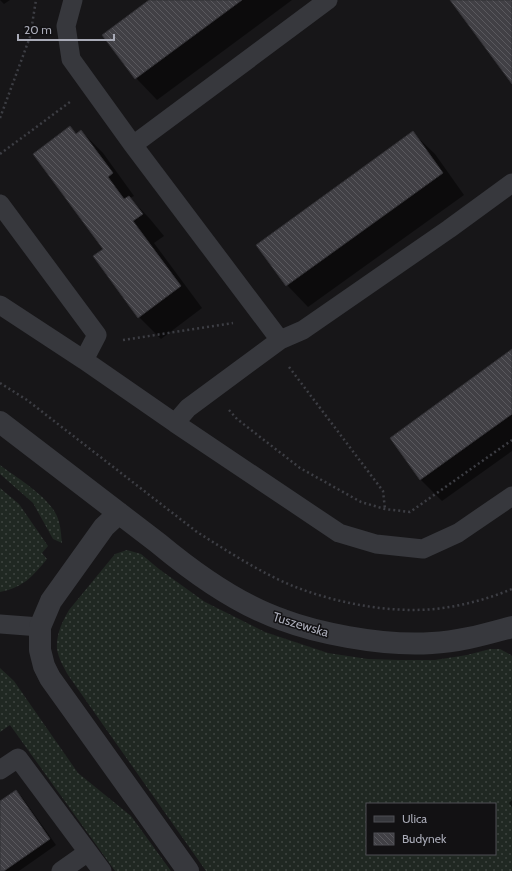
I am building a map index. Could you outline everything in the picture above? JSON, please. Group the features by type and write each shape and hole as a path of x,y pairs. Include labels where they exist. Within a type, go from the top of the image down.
{"street":[{"name":"Tuszewska","path":"0,422 176,558 231,595 282,620 331,634 380,642 401,643 432,643 458,640 512,627"},
{"path":"118,513 104,527 51,601 40,628 40,650 44,666 50,678 188,871"}],"lane":[{"path":"73,0 66,26 71,59 133,145 263,318 276,343"},
{"path":"133,145 328,0"},
{"path":"175,423 188,408 276,343 303,330 449,229 512,183"},
{"path":"0,204 97,335 84,360"},
{"path":"0,305 84,360 339,533 376,544 423,549 458,533 512,496"},
{"path":"0,624 40,628"},
{"path":"0,770 18,758 102,871"},
{"path":"61,871 88,852"}],"path":[{"path":"0,118 30,37 36,0"},
{"path":"0,154 91,87"},
{"path":"97,335 112,342 263,318"},
{"path":"276,343 383,491 385,509"},
{"path":"0,383 27,400 196,532 268,574 297,587 330,599 372,607 404,610 436,608 469,603 512,589"},
{"path":"212,390 237,419 300,468 361,502 385,509 410,512 512,440"}],"shaded area":[{"path":"0,465 34,490 50,505 59,522 62,543 53,539 33,503 0,474"},
{"path":"0,488 19,504 48,546 42,553 47,559 32,576 15,587 0,592"},
{"path":"127,550 141,554 205,602 265,632 328,653 368,659 399,660 435,660 467,655 490,649 500,649 511,655 512,871 206,871 68,675 61,662 57,644 62,624 69,610 115,554"},
{"path":"0,668 14,681 78,773 131,816 171,871 115,871 10,725 0,732"}],"building":[{"path":"149,0 242,0 135,79 102,35"},
{"path":"450,0 512,0 512,84"},
{"path":"70,126 76,134 81,130 113,173 108,177 124,199 129,196 143,214 133,221 181,286 138,318 93,256 103,249 33,154"},
{"path":"413,131 443,173 286,286 256,245"},
{"path":"512,349 512,414 420,480 390,438"},
{"path":"16,790 50,839 4,871 0,871 0,801"}]}
